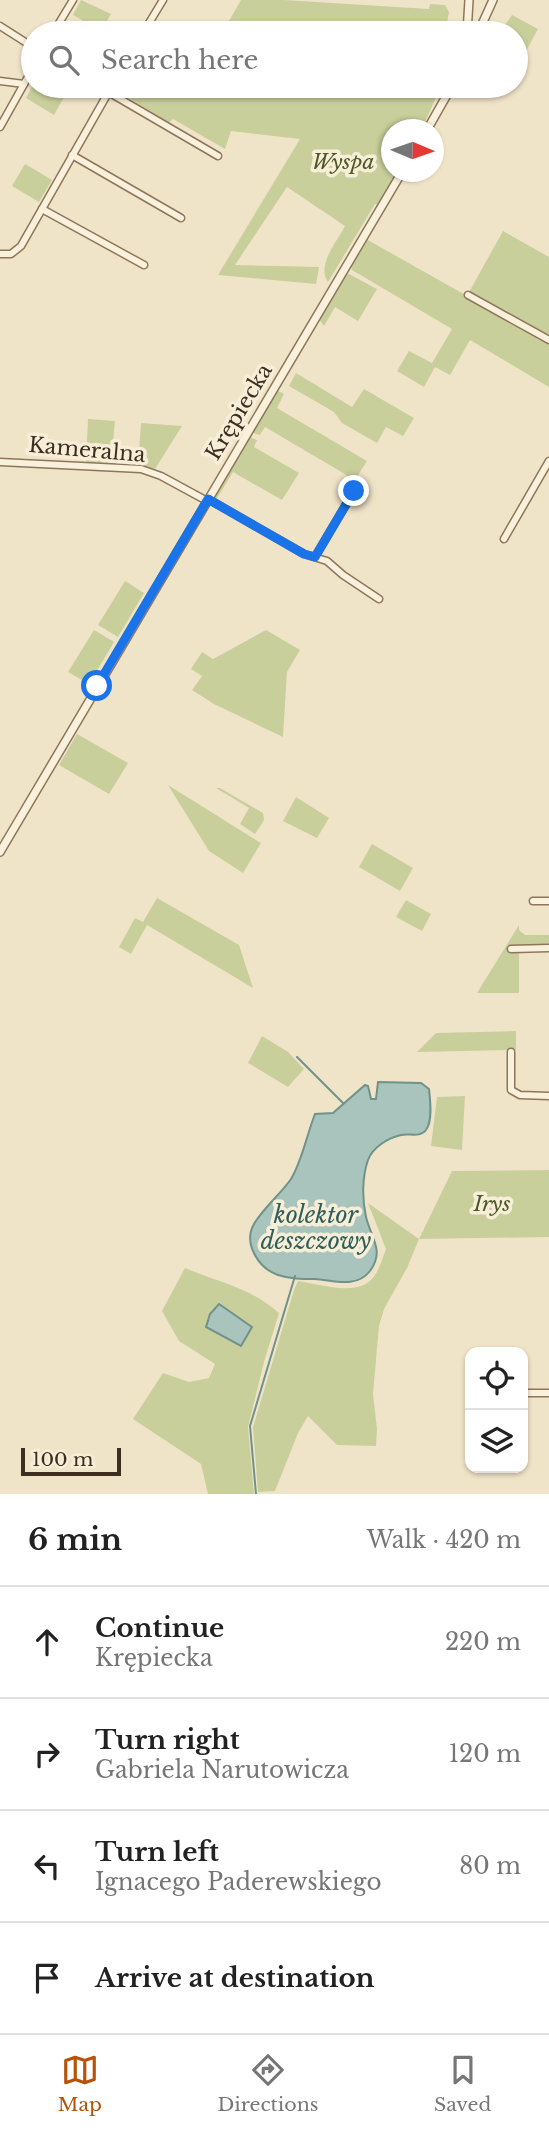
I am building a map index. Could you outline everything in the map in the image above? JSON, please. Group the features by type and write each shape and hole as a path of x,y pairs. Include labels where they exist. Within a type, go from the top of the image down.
{"street":[{"path":"60,21 73,0"},
{"path":"150,21 163,0"},
{"path":"468,21 469,0"},
{"path":"483,21 493,0"},
{"path":"0,26 21,39"},
{"path":"0,80 21,84"},
{"path":"0,127 21,89"},
{"path":"0,254 11,254 18,250 105,98"},
{"path":"125,98 218,156"},
{"path":"433,119 445,98"},
{"path":"72,155 181,218"},
{"name":"Krępiecka","path":"0,852 396,182"},
{"path":"42,209 144,265"},
{"path":"468,295 549,340"},
{"name":"Kameralna","path":"0,461 141,469 207,500 304,554 327,561 342,575 379,599"},
{"path":"504,539 549,461"},
{"path":"315,557 354,491"},
{"path":"533,901 549,901"},
{"path":"511,949 549,948"},
{"path":"511,1052 511,1090 515,1094 549,1096"},
{"path":"528,1394 549,1393"}],"green space":[{"path":"81,0 111,14 107,21 84,21 73,15"},
{"path":"241,0 429,9 430,4 445,5 449,12 447,21 229,21"},
{"path":"512,15 523,21 508,21"},
{"path":"528,24 538,29 528,48"},
{"path":"26,98 63,98 54,115"},
{"name":"Wyspa","path":"129,98 436,98 426,119 381,119 381,182 392,182 378,205 375,204 328,282 324,268 326,261 345,226 287,187 235,265 319,267 316,284 218,275 300,139 231,131 225,149 173,119 169,123"},
{"path":"25,164 52,180 39,202 12,186"},
{"path":"503,231 549,257 549,338 468,294"},
{"path":"366,239 533,333 537,339 549,345 549,387 470,340 450,375 435,367 424,387 397,371 409,351 432,363 452,329 352,270 351,265"},
{"path":"349,274 377,289 358,321 335,307 324,326 319,319 345,275"},
{"path":"296,373 352,407 364,389 414,418 403,436 386,427 377,443 342,423 334,412 289,386"},
{"path":"278,391 284,394 277,408 367,461 355,480 265,427 260,435 253,433"},
{"path":"88,419 115,421 111,463 86,462"},
{"path":"141,423 182,426 155,469 138,465"},
{"path":"249,437 257,440 254,447 299,473 282,500 233,472 216,500 215,494"},
{"path":"125,581 144,593 118,637 98,625"},
{"path":"94,630 114,642 89,684 68,672"},
{"path":"266,630 300,650 287,672 283,737 214,704 192,690 202,676 191,669 202,652 213,659"},
{"path":"77,734 128,763 109,794 59,765"},
{"path":"168,785 261,843 243,873 209,851"},
{"path":"216,788 263,813 264,820 255,834 240,824 249,808"},
{"path":"296,797 329,818 317,838 283,821"},
{"path":"372,844 413,868 400,891 359,867"},
{"path":"157,898 239,945 253,988 147,925 131,954 119,947 135,918 143,922"},
{"path":"406,900 431,914 422,931 396,917"},
{"path":"519,925 519,930 525,935 549,935 549,947 519,947 519,993 477,993"},
{"path":"516,1031 516,1050 417,1052 436,1033"},
{"path":"262,1036 288,1052 304,1069 288,1087 248,1063"},
{"path":"465,1096 462,1150 431,1146 437,1097"},
{"name":"Irys","path":"549,1170 549,1237 419,1239 452,1171"},
{"path":"368,1203 419,1239 407,1268 384,1309 379,1326 373,1394 376,1446 337,1445 308,1416 298,1433 275,1491 258,1492 253,1427 298,1281 346,1288 364,1285 371,1280 386,1249"},
{"path":"185,1268 246,1291 279,1313 248,1427 254,1494 208,1494 201,1464 133,1419 163,1373 189,1382 209,1378 215,1364 179,1341 162,1311"}],"water":[{"name":"kolektor deszczowy","path":"378,1082 421,1083 429,1089 430,1121 426,1130 418,1135 391,1138 377,1147 368,1160 363,1196 366,1217 376,1244 374,1264 364,1277 351,1282 292,1278 271,1272 254,1254 251,1231 258,1218 295,1172 315,1114 333,1113 365,1085 368,1086 371,1099 376,1099"},
{"path":"219,1304 252,1327 241,1346 206,1327 210,1314"}],"waterway":[{"path":"297,1057 343,1103"},
{"path":"256,1494 250,1426 295,1276"}],"route":[{"path":"97,686 208,499 304,554 315,557 354,491"}]}
